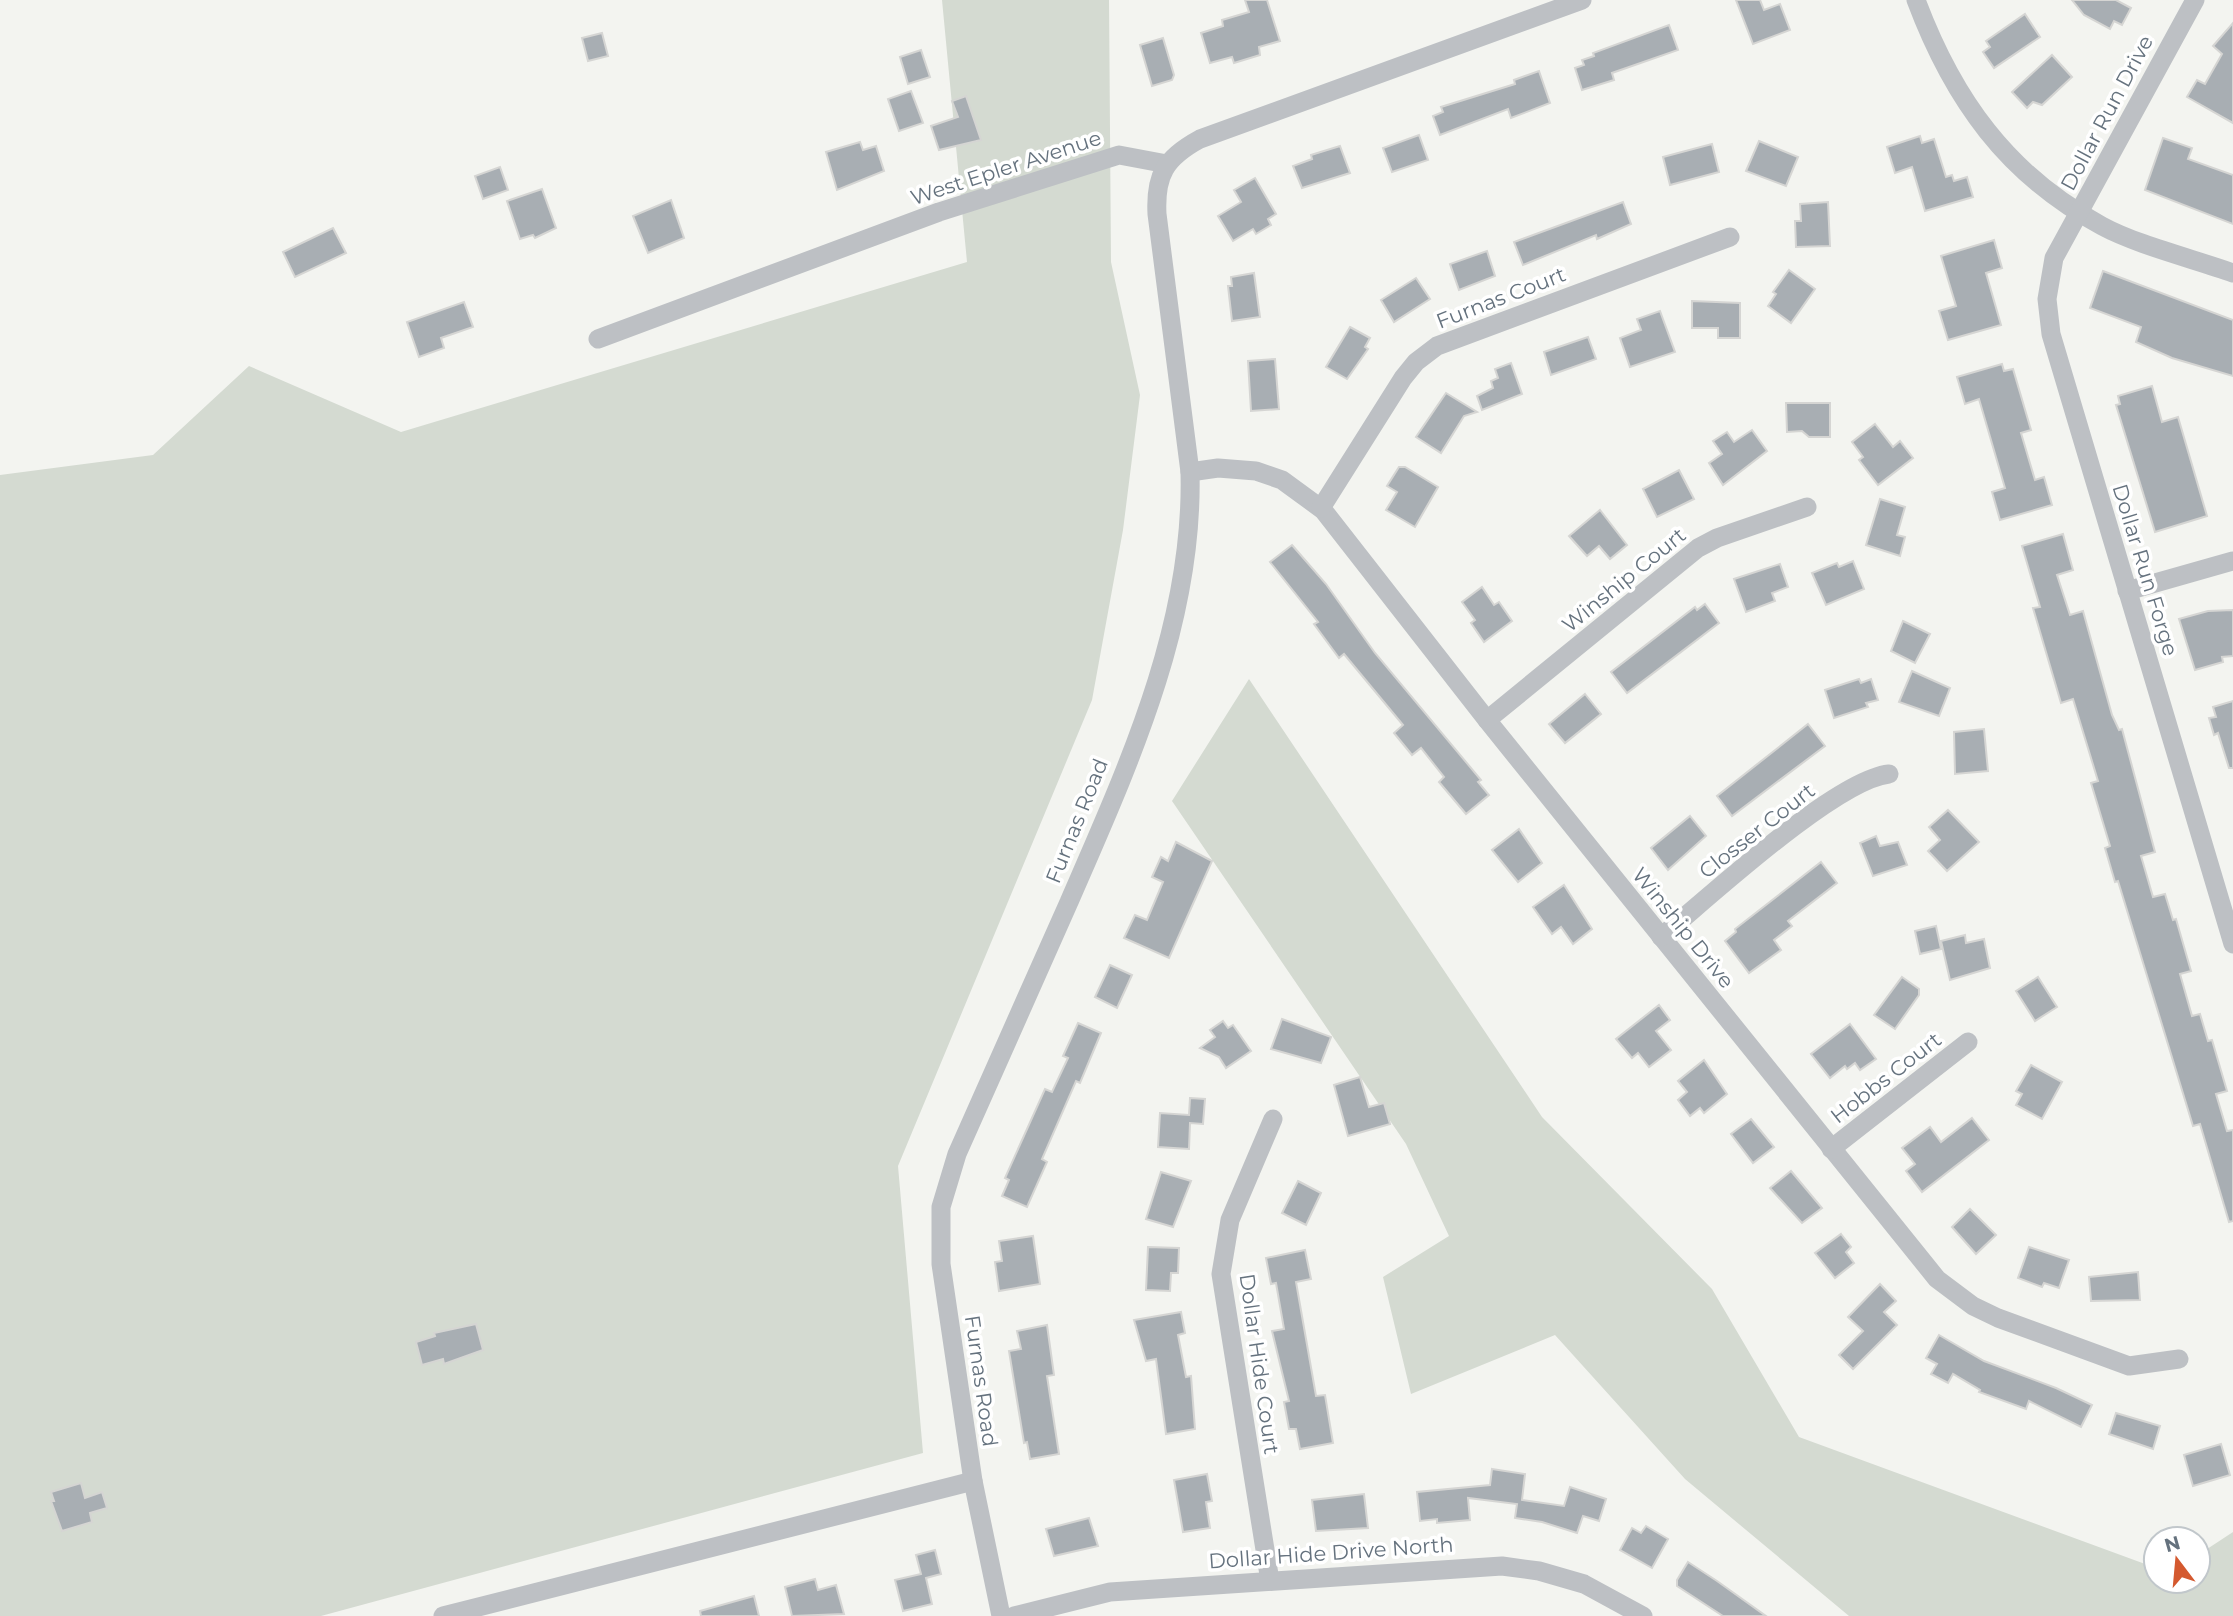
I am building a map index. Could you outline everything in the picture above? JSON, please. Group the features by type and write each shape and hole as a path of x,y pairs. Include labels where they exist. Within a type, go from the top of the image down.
{"street":[{"path":"1167,164 1178,150 1200,139 1582,0"},
{"path":"1916,0 1950,80 2000,148 2050,192 2103,227 2233,273"},
{"name":"Dollar Run Drive","path":"2079,211 2195,0"},
{"name":"West Epler Avenue","path":"598,339 939,212 1119,155 1167,164"},
{"name":"Furnas Road","path":"1001,1616 973,1480 941,1264 939,1226 945,1189 957,1154 1100,830 1166,656 1184,569 1191,506 1190,472 1157,214 1156,193 1167,164"},
{"name":"Dollar Run Forge","path":"2079,211 2054,258 2047,299 2051,334 2233,944"},
{"name":"Furnas Court","path":"1321,508 1403,378 1416,362 1437,346 1730,237"},
{"name":"Winship Drive","path":"1190,472 1218,467 1256,471 1282,480 1321,508 1487,720 1930,1273 1973,1307 2129,1366 2179,1359"},
{"name":"Winship Court","path":"1487,720 1698,548 1717,538 1807,507"},
{"path":"2127,591 2233,561"},
{"name":"Closser Court","path":"1661,937 1808,817 1861,784 1889,774"},
{"name":"Hobbs Court","path":"1831,1149 1968,1042"},
{"name":"Dollar Hide Court","path":"1270,1581 1221,1274 1230,1220 1273,1119"},
{"path":"443,1616 973,1480"},
{"name":"Dollar Hide Drive North","path":"1014,1616 1110,1592 1502,1566 1539,1571 1584,1584 1643,1616"}],"shaded area":[{"path":"942,0 1109,0 1111,262 1140,395 1123,530 1092,700 898,1166 923,1453 321,1616 0,1616 0,475 153,455 249,366 401,432 967,262"},
{"path":"1249,679 1542,1117 1712,1289 1799,1437 2142,1563 2142,1595 2212,1595 2212,1546 2233,1532 2233,1616 1849,1616 1685,1479 1555,1335 1411,1394 1383,1277 1449,1236 1406,1144 1172,801"}],"building":[{"path":"1245,0 1267,0 1280,41 1259,47 1260,55 1234,63 1232,57 1210,63 1201,33 1223,26 1222,20 1249,12"},
{"path":"1736,0 1760,0 1764,10 1780,4 1790,30 1753,44"},
{"path":"2072,0 2116,0 2131,8 2122,25 2114,21 2110,29 2084,15"},
{"path":"2025,14 2040,37 1994,68 1983,52 1990,47 1986,41"},
{"path":"2233,23 2233,123 2187,97 2197,80 2205,84 2222,54 2213,46"},
{"path":"1669,25 1678,50 1612,73 1614,80 1582,90 1575,68 1584,65 1582,60 1594,56 1593,53"},
{"path":"602,33 608,56 588,61 582,38"},
{"path":"1163,38 1174,75 1172,80 1152,86 1140,45"},
{"path":"921,50 930,77 908,84 900,57"},
{"path":"2052,55 2072,77 2042,105 2033,102 2027,108 2012,92"},
{"path":"1539,71 1550,103 1511,118 1508,109 1440,135 1433,116 1443,112 1441,107 1515,84 1514,80"},
{"path":"911,91 923,123 899,131 888,99"},
{"path":"966,96 981,140 939,150 931,126 958,117 952,101"},
{"path":"1419,135 1428,160 1392,172 1383,148"},
{"path":"1920,136 1922,143 1934,139 1946,177 1952,175 1954,181 1967,177 1973,197 1925,211 1912,167 1895,173 1887,147"},
{"path":"2163,138 2192,148 2188,159 2233,175 2233,224 2145,190"},
{"path":"1759,141 1798,157 1786,186 1746,171"},
{"path":"860,142 863,150 876,146 884,171 837,190 826,152"},
{"path":"1712,144 1719,172 1670,185 1663,157"},
{"path":"1340,146 1350,173 1302,188 1293,166 1312,159 1311,155"},
{"path":"500,167 508,190 483,199 475,176"},
{"path":"1255,178 1276,214 1268,219 1271,225 1256,234 1253,229 1233,241 1218,216 1241,202 1234,190"},
{"path":"542,189 556,228 535,238 533,235 520,239 507,201"},
{"path":"671,200 684,238 648,253 633,216"},
{"path":"1623,202 1631,224 1597,239 1596,235 1523,265 1514,242"},
{"path":"1828,202 1830,246 1796,247 1795,221 1801,221 1800,204"},
{"path":"333,228 346,253 295,277 283,252"},
{"path":"1994,240 2002,268 1986,273 2001,325 1948,340 1939,311 1956,306 1941,256"},
{"path":"1487,251 1495,276 1459,290 1450,264"},
{"path":"1789,270 1815,289 1791,323 1768,306 1776,294 1773,292"},
{"path":"2103,271 2233,320 2233,376 2172,358 2136,342 2141,327 2090,308"},
{"path":"1254,273 1260,317 1232,321 1228,286 1232,286 1231,277"},
{"path":"1416,278 1430,299 1394,322 1381,300"},
{"path":"1692,301 1740,303 1740,338 1718,338 1718,328 1692,328"},
{"path":"464,302 473,327 441,338 444,348 419,357 407,322"},
{"path":"1660,311 1675,352 1630,367 1620,338 1641,330 1637,319"},
{"path":"1350,327 1370,338 1365,347 1368,349 1347,379 1326,367"},
{"path":"1588,337 1596,359 1551,375 1544,352"},
{"path":"1275,359 1279,409 1251,411 1248,361"},
{"path":"1511,363 1522,394 1482,410 1477,396 1493,388 1491,381 1498,378 1495,369"},
{"path":"2002,364 2004,371 2013,369 2031,430 2021,433 2035,480 2044,477 2052,505 2000,520 1992,492 2005,488 1979,399 1965,404 1957,377"},
{"path":"2152,386 2162,422 2178,417 2207,516 2155,532 2116,405 2120,404 2118,396"},
{"path":"1446,393 1477,412 1464,416 1441,453 1416,437"},
{"path":"1786,403 1830,403 1830,437 1809,437 1802,431 1787,432"},
{"path":"1875,424 1893,447 1900,441 1913,458 1878,485 1859,460 1863,457 1852,442"},
{"path":"1752,430 1767,451 1723,485 1709,463 1722,454 1713,441 1727,432 1734,442"},
{"path":"1399,467 1405,467 1438,487 1415,527 1386,510 1397,492 1387,486"},
{"path":"1679,470 1694,499 1657,517 1643,489"},
{"path":"1880,499 1905,507 1897,535 1905,537 1900,556 1866,545"},
{"path":"1600,510 1627,545 1610,559 1599,546 1587,556 1569,536"},
{"path":"2063,534 2073,570 2057,575 2070,615 2083,611 2112,715 2119,730 2122,729 2155,852 2141,856 2153,897 2165,894 2173,920 2176,919 2191,971 2180,974 2192,1016 2200,1014 2208,1041 2212,1040 2227,1091 2216,1094 2227,1131 2233,1130 2233,1221 2229,1222 2200,1124 2193,1126 2118,881 2115,882 2105,848 2110,846 2091,783 2098,781 2073,699 2061,703 2033,608 2040,607 2022,546"},
{"path":"1292,545 1326,584 1375,653 1481,780 1478,782 1489,795 1466,814 1439,782 1444,777 1421,748 1412,755 1394,733 1403,725 1344,654 1339,658 1314,624 1318,622 1270,562"},
{"path":"1853,561 1864,589 1826,605 1812,573 1837,563 1839,567"},
{"path":"1780,564 1788,587 1772,593 1775,601 1746,612 1734,579"},
{"path":"1482,587 1494,605 1499,602 1512,621 1484,642 1471,623 1475,620 1462,602"},
{"path":"1705,604 1719,623 1627,693 1611,672 1695,607 1697,610"},
{"path":"2233,610 2233,656 2222,657 2223,662 2195,670 2179,619 2208,611"},
{"path":"1903,621 1930,634 1915,663 1891,651"},
{"path":"1912,671 1950,688 1939,716 1899,702"},
{"path":"1859,679 1861,683 1871,679 1878,700 1866,703 1868,707 1834,718 1825,690"},
{"path":"1585,694 1601,714 1565,743 1549,724"},
{"path":"2233,701 2233,768 2229,768 2218,733 2214,735 2209,718 2216,717 2213,707"},
{"path":"1808,724 1825,746 1732,816 1717,796"},
{"path":"1984,729 1988,771 1955,774 1954,732"},
{"path":"1948,810 1979,842 1947,871 1928,851 1940,840 1929,827"},
{"path":"1690,816 1706,836 1668,870 1651,848"},
{"path":"1519,829 1542,863 1518,882 1492,850"},
{"path":"1876,836 1880,846 1898,842 1907,865 1873,876 1860,843"},
{"path":"1176,842 1212,861 1169,958 1124,938 1135,915 1147,920 1163,882 1152,877 1161,857 1168,861"},
{"path":"1821,862 1837,883 1788,921 1792,926 1774,940 1781,950 1749,973 1725,941 1736,932 1735,929"},
{"path":"1564,885 1592,929 1573,944 1561,927 1552,934 1533,907"},
{"path":"1936,926 1941,949 1920,954 1915,931"},
{"path":"1965,935 1966,943 1984,939 1990,968 1950,980 1941,941"},
{"path":"1110,965 1132,975 1117,1008 1095,997"},
{"path":"1902,977 1919,989 1919,995 1895,1029 1874,1015"},
{"path":"2038,977 2057,1007 2035,1021 2016,991"},
{"path":"1659,1005 1670,1020 1656,1031 1671,1050 1649,1067 1638,1053 1632,1058 1616,1039"},
{"path":"1282,1019 1331,1037 1321,1063 1271,1049"},
{"path":"1223,1021 1228,1028 1233,1025 1251,1051 1226,1068 1219,1057 1200,1048 1215,1037 1210,1030"},
{"path":"1078,1023 1101,1033 1080,1083 1076,1081 1042,1159 1047,1162 1027,1207 1002,1196 1009,1180 1005,1178 1045,1089 1052,1092 1068,1058 1063,1056"},
{"path":"1850,1024 1876,1059 1860,1070 1855,1063 1847,1069 1845,1066 1830,1078 1811,1054"},
{"path":"1704,1060 1727,1094 1704,1113 1700,1108 1690,1116 1678,1100 1687,1092 1678,1081"},
{"path":"2031,1065 2062,1082 2042,1119 2016,1105 2022,1094 2016,1091"},
{"path":"1360,1077 1369,1107 1384,1103 1390,1124 1348,1136 1334,1085"},
{"path":"1190,1098 1205,1099 1203,1124 1190,1123 1189,1149 1158,1147 1160,1113 1189,1115"},
{"path":"1972,1118 1989,1140 1922,1192 1906,1171 1915,1164 1902,1148 1930,1127 1941,1142"},
{"path":"1751,1119 1774,1147 1753,1163 1731,1134"},
{"path":"1791,1171 1822,1208 1802,1223 1770,1188"},
{"path":"1161,1172 1191,1181 1173,1227 1146,1219"},
{"path":"1298,1181 1321,1193 1306,1225 1282,1213"},
{"path":"1970,1209 1996,1235 1976,1254 1952,1227"},
{"path":"1841,1234 1851,1247 1846,1252 1854,1263 1835,1278 1815,1253"},
{"path":"1033,1236 1040,1284 999,1291 995,1262 1002,1261 999,1241"},
{"path":"1148,1247 1179,1248 1178,1273 1171,1273 1170,1291 1146,1290"},
{"path":"2029,1247 2069,1260 2059,1288 2044,1283 2042,1287 2018,1278"},
{"path":"1305,1250 1311,1279 1296,1282 1316,1396 1325,1395 1333,1443 1300,1449 1296,1429 1289,1429 1284,1402 1289,1401 1272,1331 1284,1329 1276,1283 1271,1284 1266,1258"},
{"path":"2138,1272 2140,1300 2091,1301 2089,1277"},
{"path":"1880,1284 1896,1301 1884,1312 1897,1325 1853,1369 1839,1355 1863,1331 1848,1317"},
{"path":"1181,1312 1185,1333 1178,1335 1186,1377 1191,1376 1195,1429 1166,1434 1156,1359 1146,1361 1134,1320"},
{"path":"476,1324 483,1350 444,1364 443,1359 422,1365 416,1342 435,1336 434,1333"},
{"path":"1047,1325 1054,1375 1047,1376 1059,1454 1030,1459 1027,1442 1024,1443 1009,1351 1021,1349 1017,1331"},
{"path":"1939,1335 1984,1361 2056,1388 2092,1405 2081,1427 2029,1401 2026,1409 1979,1392 1980,1390 1953,1374 1948,1383 1931,1374 1937,1364 1926,1358"},
{"path":"2116,1413 2160,1426 2153,1449 2109,1434"},
{"path":"2221,1444 2230,1475 2193,1486 2184,1455"},
{"path":"1492,1469 1525,1474 1522,1500 1564,1506 1570,1487 1606,1499 1599,1521 1583,1516 1577,1533 1542,1522 1515,1518 1517,1504 1468,1498 1470,1520 1437,1523 1437,1519 1420,1521 1417,1492 1490,1485"},
{"path":"1207,1474 1212,1501 1206,1502 1210,1528 1183,1532 1174,1480"},
{"path":"81,1483 85,1498 102,1492 107,1508 90,1513 92,1522 62,1531 51,1501 54,1501 51,1492"},
{"path":"1364,1494 1368,1528 1316,1531 1312,1500"},
{"path":"1089,1518 1098,1546 1054,1556 1046,1529"},
{"path":"1646,1526 1668,1539 1652,1568 1620,1550 1632,1528 1641,1533"},
{"path":"935,1550 941,1574 926,1578 932,1604 903,1611 895,1580 921,1574 916,1555"},
{"path":"1688,1562 1766,1616 1723,1616 1677,1586 1677,1580"},
{"path":"815,1579 818,1590 836,1585 844,1614 792,1616 785,1587"},
{"path":"754,1596 759,1616 701,1616 700,1611"}]}
